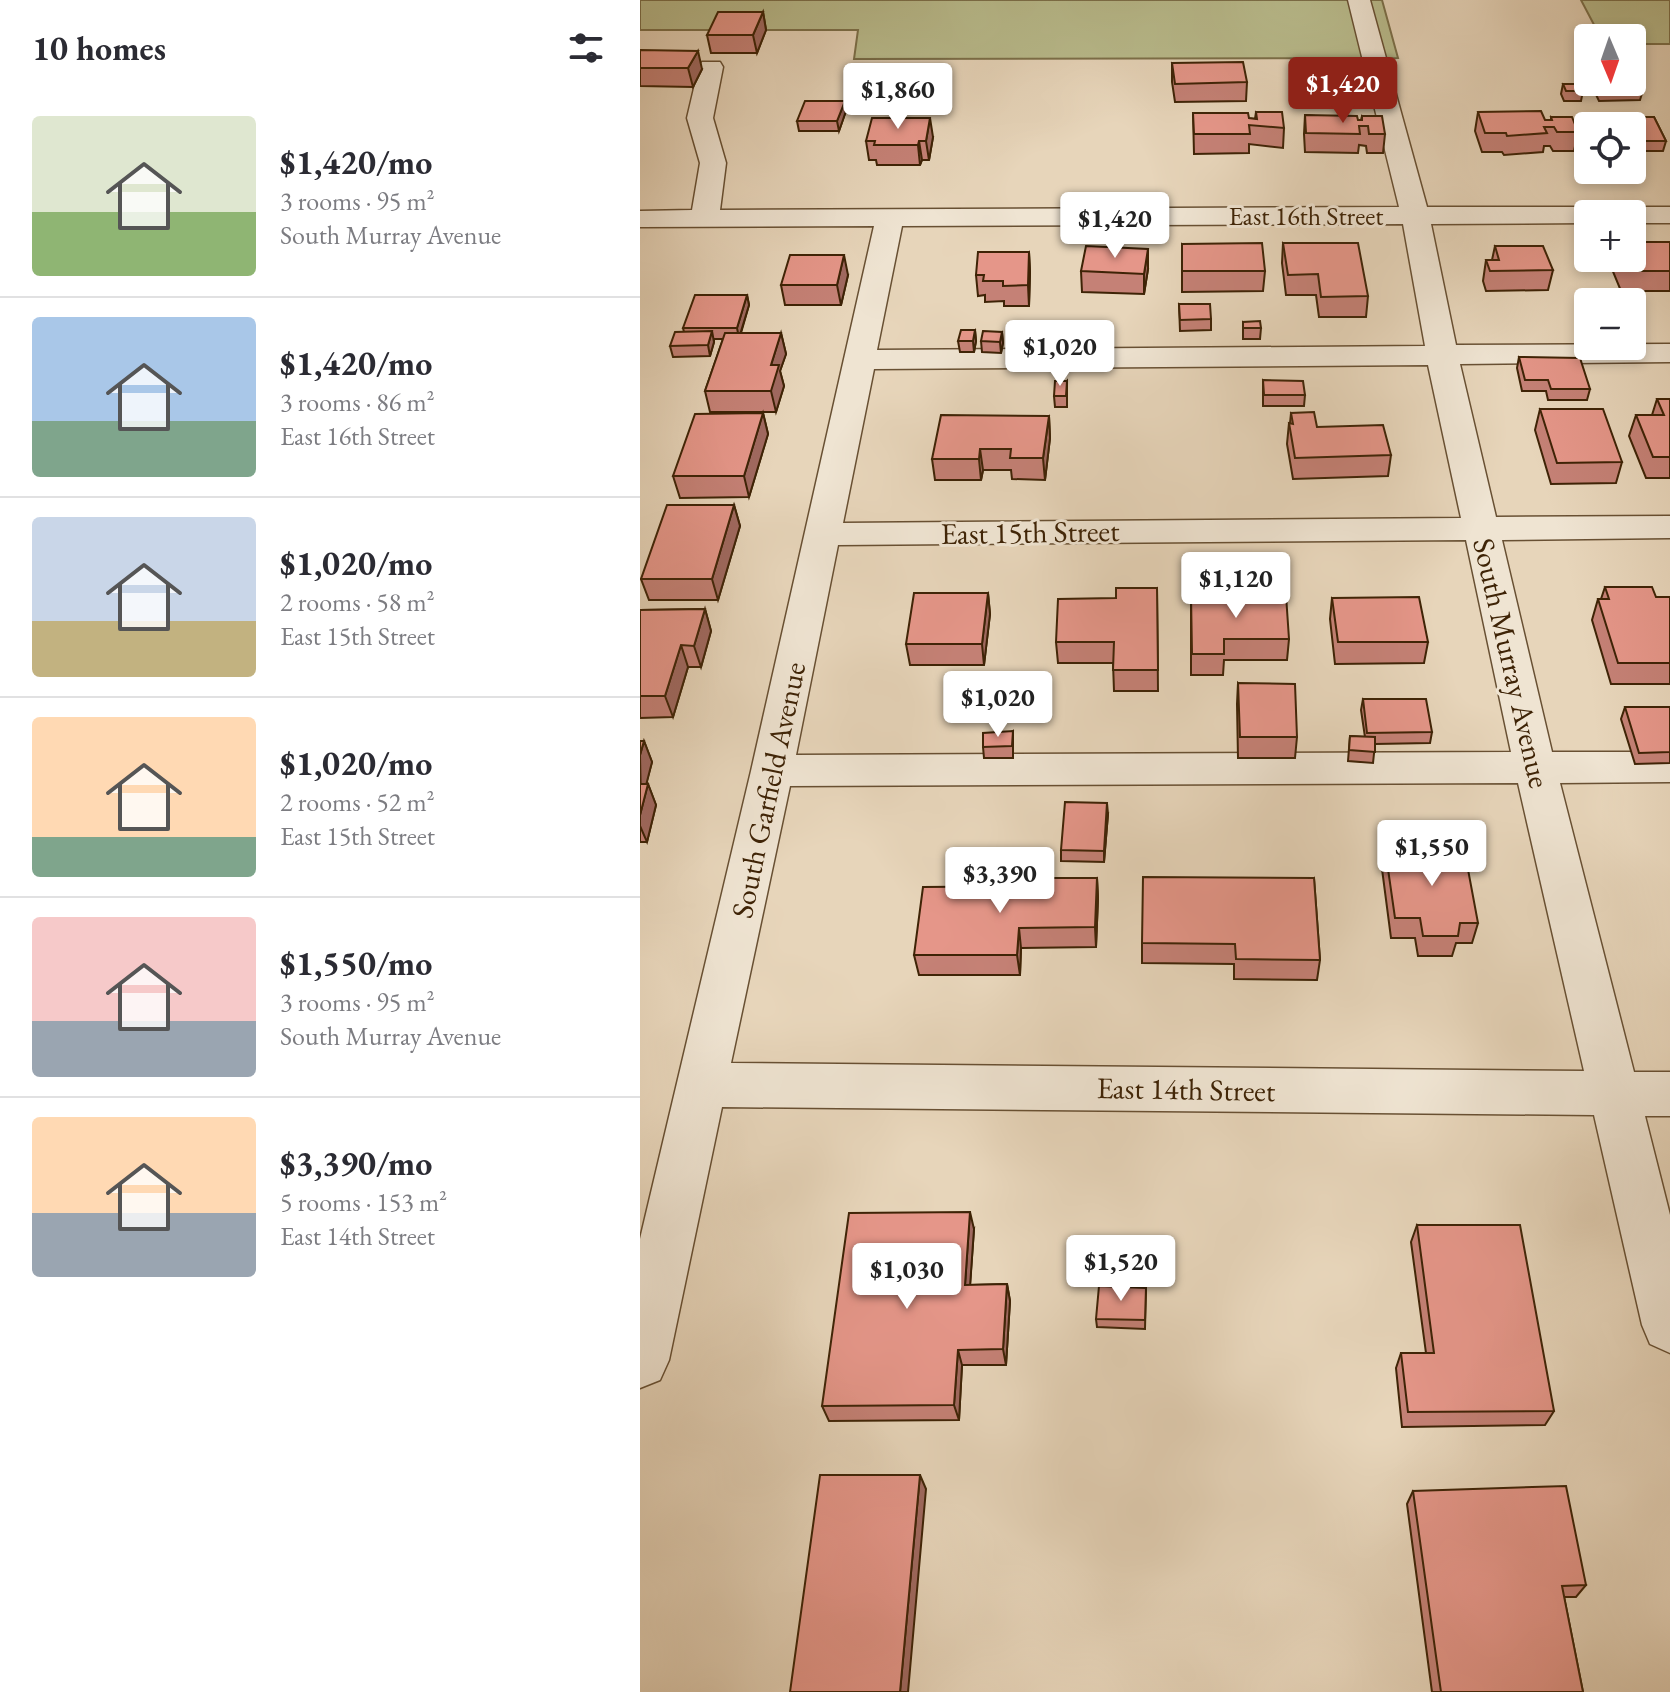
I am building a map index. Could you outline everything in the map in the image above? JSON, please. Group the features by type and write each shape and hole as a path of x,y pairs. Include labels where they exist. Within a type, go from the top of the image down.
{"street":[{"name":"South Murray Avenue","path":"1359,0 1415,216 1442,355 1535,767 1670,1325"},
{"path":"705,219 713,163 700,118 711,67"},
{"name":"East 16th Street","path":"640,219 1574,215"},
{"path":"1646,215 1670,215"},
{"name":"South Garfield Avenue","path":"640,1360 772,771 890,218"},
{"path":"860,360 1670,353"},
{"name":"East 15th Street","path":"823,534 1670,527"},
{"path":"772,771 1670,767"},
{"name":"East 14th Street","path":"702,1085 1670,1094"}],"green space":[{"path":"640,0 1382,0 1398,58 854,59 858,30 640,30"},
{"path":"1581,0 1670,0 1670,44 1646,44 1646,24 1594,24"}],"building":[{"path":"718,12 763,12 753,35 707,35"},
{"path":"640,50 698,51 688,68 640,68"},
{"path":"1243,62 1247,82 1175,84 1172,63"},
{"path":"1563,84 1574,84 1574,91 1566,91"},
{"path":"805,101 845,101 837,121 797,121"},
{"path":"1541,111 1545,120 1572,117 1574,132 1557,132 1554,127 1544,127 1547,133 1507,136 1506,133 1485,133 1478,112"},
{"path":"1256,112 1282,112 1284,128 1249,125 1250,134 1194,134 1193,113 1248,113 1249,118 1257,119"},
{"path":"1305,115 1357,116 1358,120 1362,120 1362,116 1382,116 1385,134 1369,134 1368,126 1359,126 1360,134 1306,133"},
{"path":"1646,117 1654,117 1666,141 1646,141"},
{"path":"872,118 930,118 926,141 919,141 918,145 874,145 875,141 866,141"},
{"path":"1646,242 1670,242 1670,271 1646,271"},
{"path":"1262,243 1265,271 1182,271 1182,244"},
{"path":"1283,243 1358,243 1368,296 1321,297 1318,274 1288,275"},
{"path":"1086,246 1148,249 1144,274 1081,271"},
{"path":"1495,246 1543,246 1553,270 1490,271 1486,260 1499,260"},
{"path":"978,252 1029,252 1028,285 1003,286 1003,281 983,281 984,275 976,275"},
{"path":"790,255 844,255 837,285 781,285"},
{"path":"695,295 747,295 737,328 683,328"},
{"path":"1179,304 1210,304 1211,319 1180,320"},
{"path":"1260,321 1261,328 1243,328 1243,322"},
{"path":"961,330 975,330 973,341 958,341"},
{"path":"712,331 708,345 670,346 675,332"},
{"path":"983,331 1002,332 1000,342 981,341"},
{"path":"725,333 781,333 771,365 779,365 771,391 705,391"},
{"path":"1519,357 1574,358 1581,360 1590,389 1551,389 1548,380 1525,380"},
{"path":"1263,380 1303,381 1305,395 1264,395"},
{"path":"1055,381 1067,381 1066,396 1054,396"},
{"path":"1657,399 1670,399 1670,457 1653,457 1636,415 1664,415"},
{"path":"1540,409 1603,409 1622,462 1557,463"},
{"path":"1314,412 1317,427 1383,425 1391,455 1295,458 1289,423 1293,424 1291,413"},
{"path":"763,413 744,476 673,476 695,414"},
{"path":"941,415 1049,416 1043,458 1010,458 1011,449 980,449 979,459 932,459"},
{"path":"667,505 734,505 712,579 641,579"},
{"path":"1605,587 1652,587 1656,597 1670,597 1670,663 1618,663 1598,599 1609,599"},
{"path":"1116,588 1157,588 1158,670 1113,670 1114,642 1056,642 1058,599 1116,598"},
{"path":"914,593 988,593 982,644 906,644"},
{"path":"1191,595 1286,595 1289,639 1224,639 1224,654 1192,654"},
{"path":"1419,597 1428,642 1338,642 1332,598"},
{"path":"705,609 694,646 681,645 665,696 640,696 640,610"},
{"path":"1238,683 1295,684 1297,737 1240,737"},
{"path":"1363,699 1426,699 1432,732 1367,733"},
{"path":"1625,707 1670,707 1670,752 1639,753"},
{"path":"1013,731 1012,746 983,747 983,733"},
{"path":"1350,736 1375,737 1375,752 1349,750"},
{"path":"640,784 648,784 640,815"},
{"path":"1065,802 1107,803 1104,851 1061,850"},
{"path":"1385,848 1464,848 1478,923 1460,923 1458,936 1423,936 1420,918 1395,918"},
{"path":"1143,877 1314,878 1320,960 1236,959 1235,944 1142,943"},
{"path":"1040,878 1097,878 1095,927 1019,928 1017,955 914,955 923,887 1040,886"},
{"path":"970,1212 965,1285 1007,1284 1003,1349 958,1350 954,1405 822,1406 849,1213"},
{"path":"1417,1225 1520,1225 1554,1411 1408,1412 1401,1353 1434,1353"},
{"path":"1099,1286 1146,1288 1145,1320 1096,1319"},
{"path":"820,1475 920,1475 900,1692 790,1692"},
{"path":"1566,1486 1586,1585 1562,1586 1583,1692 1441,1692 1413,1491"}]}
